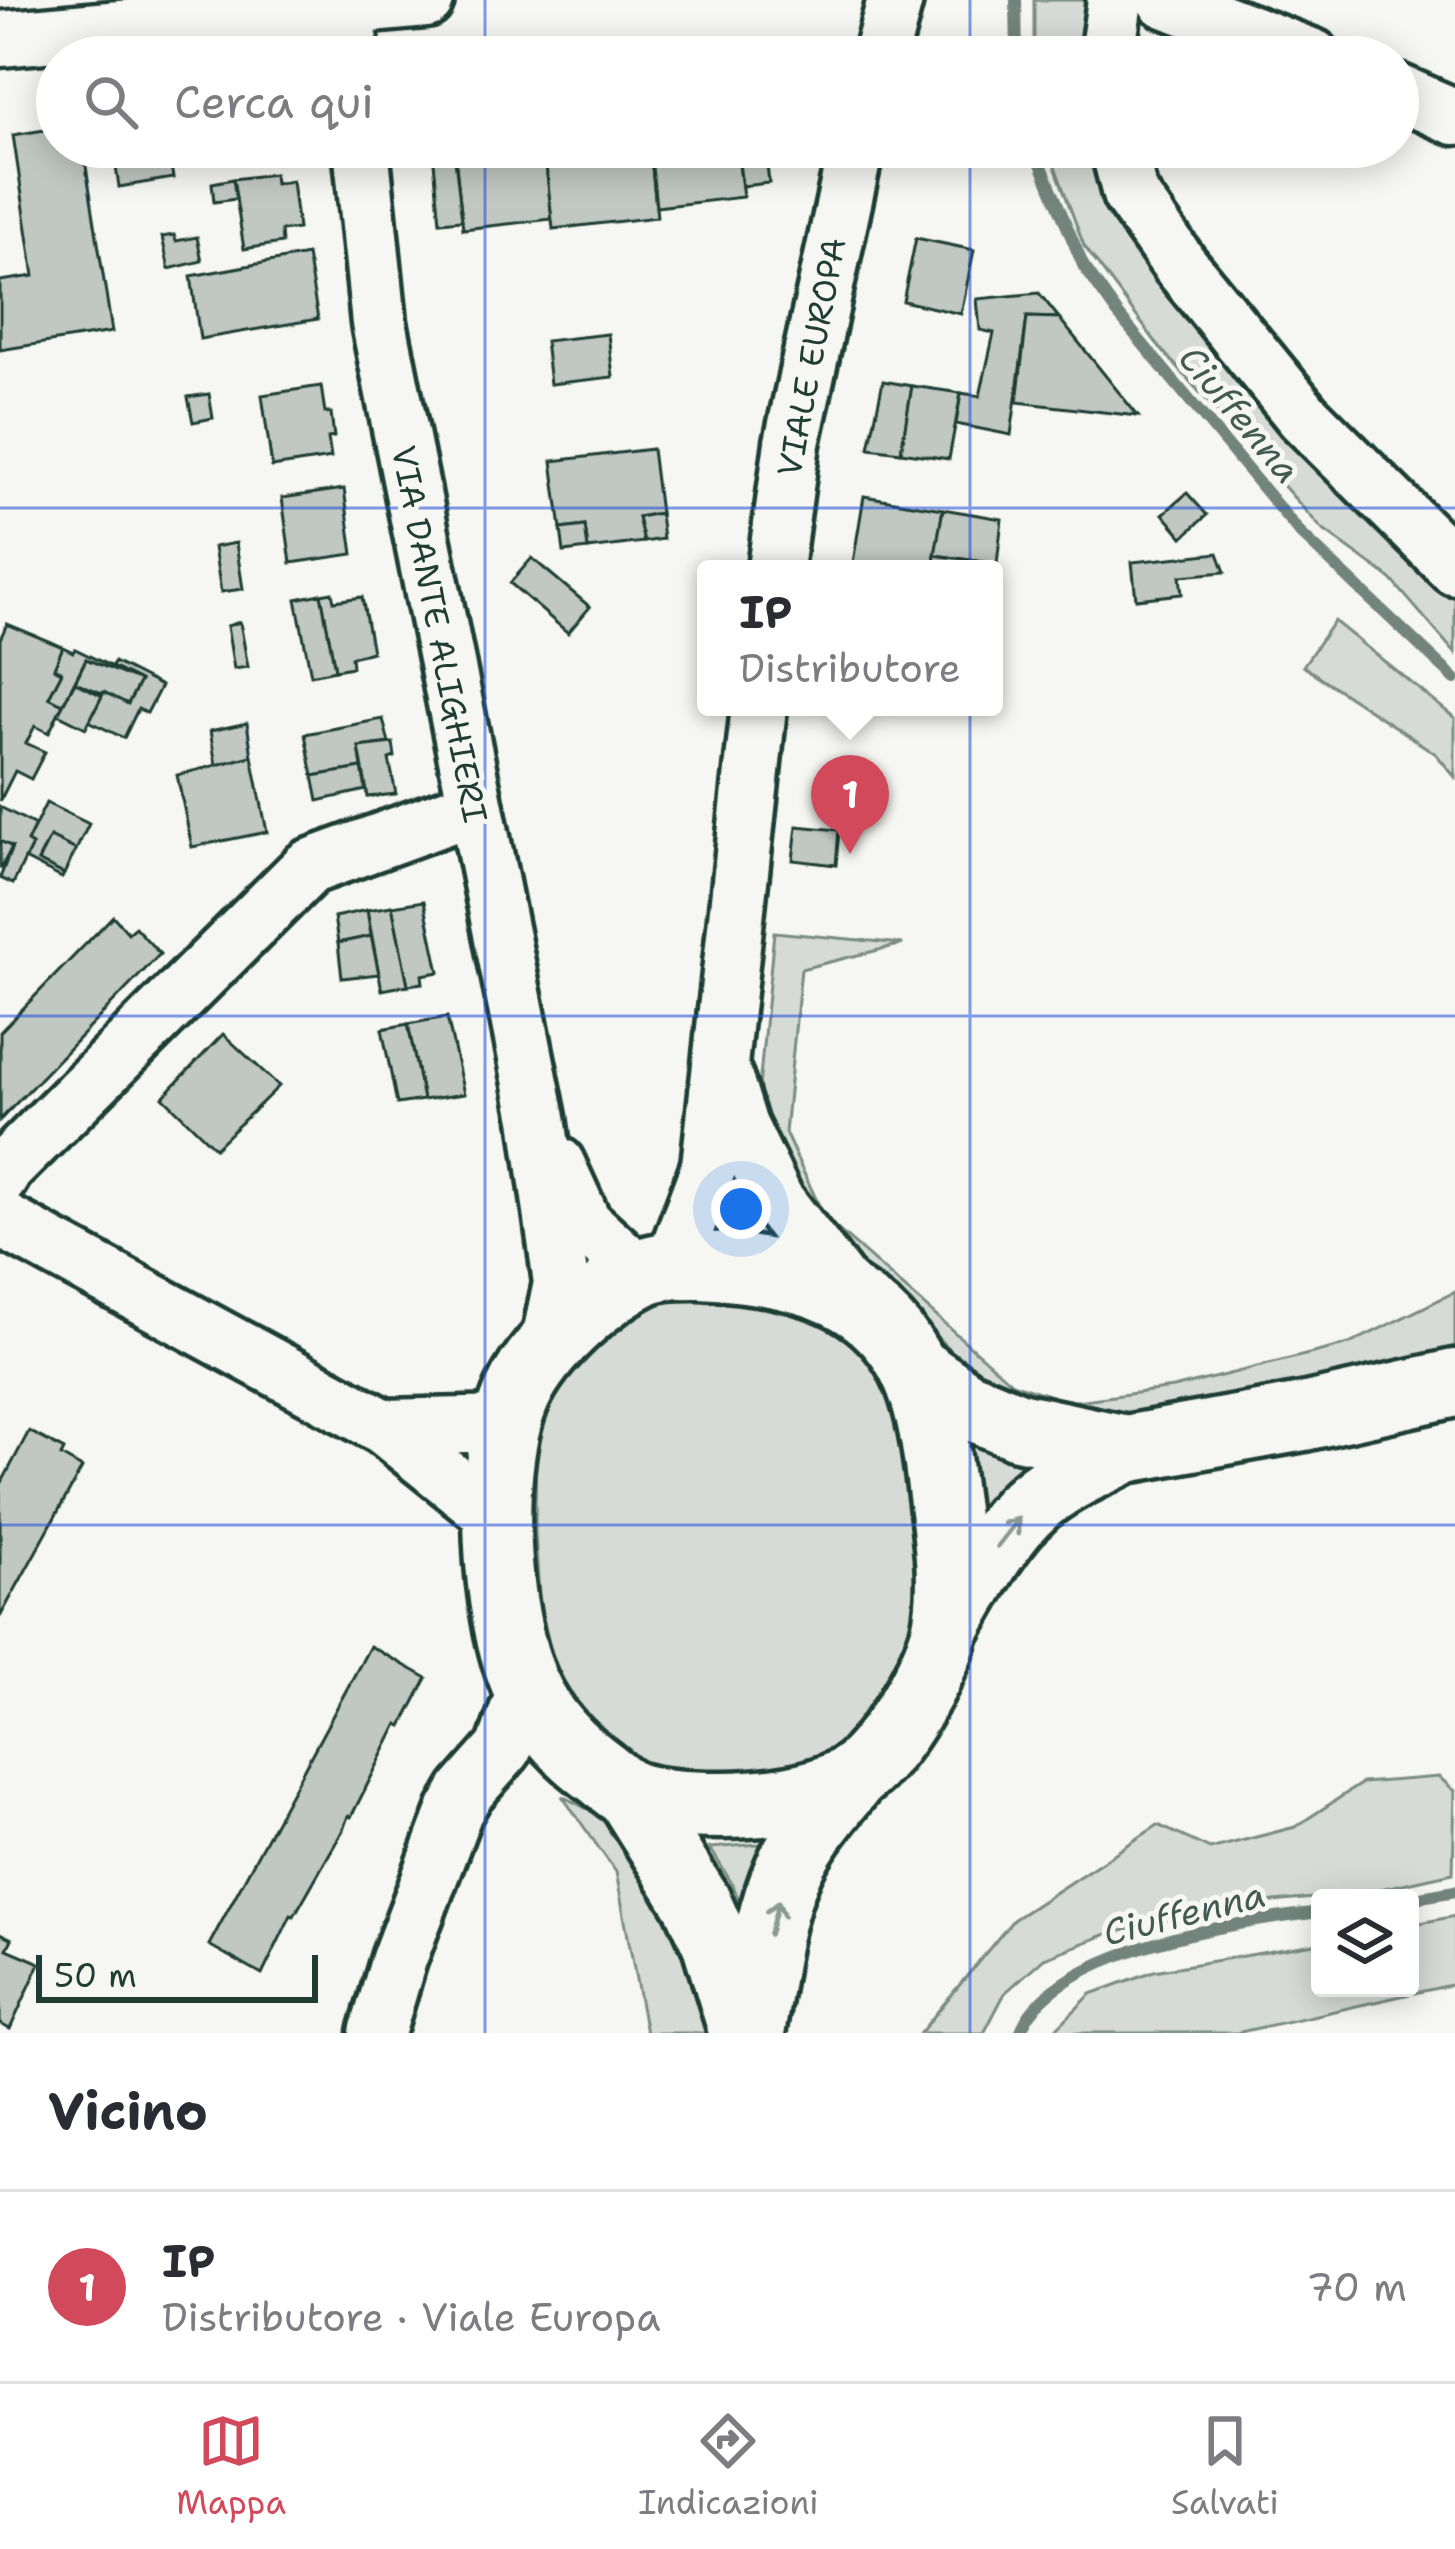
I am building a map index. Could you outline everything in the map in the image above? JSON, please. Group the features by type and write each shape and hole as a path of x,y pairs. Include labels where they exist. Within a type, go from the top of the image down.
{"main road":[{"path":"747,2033 697,1901 611,1781 559,1739 526,1686 507,1619 496,1518 499,1462 518,1391 548,1345 653,1270 738,1267 822,1288 855,1302 870,1313 917,1372 963,1403 1018,1426 1126,1449"},
{"path":"917,1372 934,1440 947,1537 950,1580 945,1630"},
{"path":"747,2033 789,1868 820,1817 886,1741 922,1689 945,1630 987,1561 1034,1502 1070,1477 1126,1449 1303,1418 1455,1383"},
{"path":"611,1781 686,1803 758,1803 817,1791 854,1776"}],"street":[{"path":"61,36 348,22 426,0"},
{"path":"1110,36 1115,0"},
{"path":"1165,0 1258,36"},
{"path":"884,36 892,1"},
{"path":"0,39 36,37"},
{"path":"1419,101 1455,117"},
{"name":"VIA DANTE ALIGHIERI","path":"363,168 379,323 538,1118 561,1283 548,1345"},
{"name":"VIALE EUROPA","path":"776,560 791,443 851,168"},
{"path":"1123,168 1130,194 1180,265 1303,416 1455,567"},
{"path":"653,1270 679,1247 709,1166 758,716"},
{"path":"0,1178 309,867 473,807"},
{"path":"721,1062 740,1126 776,1200 855,1302"},
{"name":"VIA DANTE ALIGHIERI","path":"538,1118 584,1223 653,1270"},
{"path":"0,1219 384,1426 496,1518"},
{"path":"384,1426 507,1424"},
{"path":"377,2033 399,1959 455,1811 504,1749 526,1686"},
{"path":"455,1811 528,1773 611,1781"}],"shaded area":[{"path":"1034,0 1084,0 1093,24 1089,36 1034,36"},
{"path":"1056,168 1115,168 1366,504 1455,596 1455,653 1391,579 1322,529 1161,349 1084,246"},
{"path":"1334,621 1455,718 1455,777 1436,754 1303,666"},
{"path":"774,932 903,944 801,969 785,1133 825,1218 1012,1383 1069,1402 1173,1388 1349,1344 1455,1292 1455,1346 1107,1433 1007,1407 898,1298 834,1253 755,1129"},
{"path":"722,1156 738,1198 767,1236 705,1231"},
{"path":"713,1289 781,1301 838,1326 870,1349 908,1418 928,1626 909,1674 821,1771 686,1782 626,1762 566,1701 542,1641 535,1532 536,1431 587,1342 643,1300"},
{"path":"969,1420 1070,1462 978,1543"},
{"path":"1439,1777 1455,1791 1453,1873 1380,1889 1311,1889 1311,1898 1246,1905 1107,1934 1044,1958 1005,1993 984,2033 920,2033 1013,1920 1158,1825 1210,1849 1295,1827 1362,1783"},
{"path":"562,1796 630,1831 664,1863 716,2033 646,2033 616,1872"},
{"path":"783,1842 748,1921 710,1848"},
{"path":"1455,1916 1455,1984 1419,1992 1419,1923"},
{"path":"1311,1945 1311,1997 1397,1997 1236,2033 1052,2033 1091,1994 1154,1971"}],"building":[{"path":"36,131 36,168 86,168 112,332 0,350 0,281 34,276 13,135"},
{"path":"116,168 171,168 173,178 119,187"},
{"path":"435,168 456,168 462,220 440,222"},
{"path":"456,168 546,168 552,219 463,229"},
{"path":"546,168 652,168 657,217 553,229"},
{"path":"652,168 740,168 743,197 656,207"},
{"path":"740,168 767,168 769,183 742,186"},
{"path":"274,174 275,184 292,181 298,229 281,231 282,243 244,249 233,179"},
{"path":"233,179 236,199 214,202 212,183"},
{"path":"174,235 176,241 197,237 202,261 169,269 162,237"},
{"path":"916,238 974,250 961,314 903,301"},
{"path":"307,255 318,319 200,339 191,276"},
{"path":"1039,293 1059,318 1027,317 1011,435 956,424 961,393 980,396 994,333 980,330 977,299"},
{"path":"1027,317 1059,318 1138,416 1017,402"},
{"path":"608,334 613,377 550,384 545,341"},
{"path":"883,381 912,386 901,452 869,448"},
{"path":"321,386 325,413 331,413 331,458 272,467 262,395"},
{"path":"912,386 961,393 949,459 901,452"},
{"path":"209,394 213,418 193,422 188,397"},
{"path":"652,449 660,513 638,517 644,542 588,549 585,526 561,529 552,461"},
{"path":"344,489 353,554 291,563 282,498"},
{"path":"1187,493 1207,515 1183,537 1163,514"},
{"path":"864,496 943,509 934,560 853,560"},
{"path":"943,509 1002,519 997,560 935,555"},
{"path":"660,513 663,539 644,542 638,517"},
{"path":"585,526 588,549 564,552 561,529"},
{"path":"236,543 243,589 221,592 214,547"},
{"path":"1218,553 1225,572 1180,576 1182,594 1136,599 1132,562"},
{"path":"532,558 590,607 568,633 510,583"},
{"path":"332,592 334,601 362,597 372,652 351,657 352,667 335,670 321,594"},
{"path":"321,594 335,670 311,675 296,599"},
{"path":"240,622 248,667 234,669 227,626"},
{"path":"7,624 63,647 54,668 62,672 49,697 63,704 49,733 35,726 26,743 45,752 31,779 15,771 0,801 0,639"},
{"path":"63,647 112,667 110,671 86,659 63,704 49,697 62,672 54,668"},
{"path":"86,659 140,681 128,704 75,682"},
{"path":"114,662 161,686 147,713 138,709 124,738 89,721 104,692 128,704 140,681 112,667"},
{"path":"75,682 102,696 86,728 58,714"},
{"path":"383,719 389,743 359,747 362,768 313,776 305,734"},
{"path":"247,723 252,756 216,765 210,731"},
{"path":"393,743 395,757 389,759 396,794 368,797 359,747"},
{"path":"252,756 267,832 192,847 177,775"},
{"path":"362,768 366,790 318,801 313,776"},
{"path":"46,803 89,824 76,850 50,837 38,861 64,874 62,878 25,859 32,845 27,842"},
{"path":"0,807 35,825 27,842 32,845 13,884 0,878 12,847 0,841"},
{"path":"797,826 839,830 836,865 793,860"},
{"path":"50,837 76,850 64,874 38,861"},
{"path":"0,841 12,847 1,868 0,867"},
{"path":"424,901 439,972 422,975 423,983 408,985 392,906"},
{"path":"392,906 408,985 382,990 367,910"},
{"path":"367,910 371,936 338,943 334,917"},
{"path":"113,916 128,933 135,927 160,954 0,1120 0,1032"},
{"path":"371,936 379,974 342,978 338,943"},
{"path":"447,1017 464,1094 423,1100 408,1024"},
{"path":"408,1024 423,1100 397,1104 382,1029"},
{"path":"223,1034 279,1086 215,1148 163,1097"},
{"path":"29,1431 64,1450 61,1456 82,1468 0,1617 0,1486"},
{"path":"370,1646 427,1678 291,1915 262,1975 209,1945"},
{"path":"0,1933 12,1939 7,1949 40,1963 10,2029 0,2024"}],"waterway":[{"name":"Ciuffenna","path":"1016,0 1017,36"},
{"name":"Ciuffenna","path":"1043,168 1083,265 1117,313 1301,534 1455,679"},
{"name":"Ciuffenna","path":"1419,1897 1455,1891"},
{"name":"Ciuffenna","path":"1020,2033 1039,2004 1069,1980 1107,1960 1197,1932 1311,1913"}],"place":[{"name":"IP","path":"850,854"}]}
